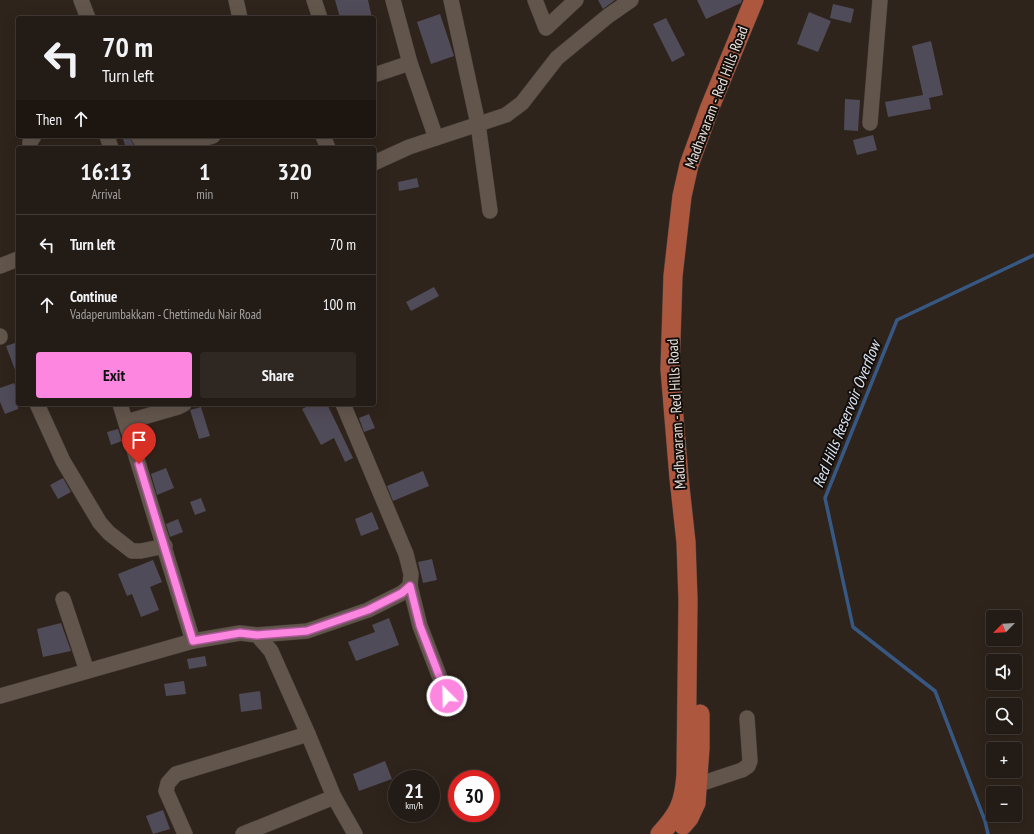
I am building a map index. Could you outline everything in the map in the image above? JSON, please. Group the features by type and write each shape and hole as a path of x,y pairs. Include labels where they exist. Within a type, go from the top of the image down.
{"main road":[{"name":"Madhavaram - Red Hills Road","path":"660,834 670,824 681,805 684,795 686,774 688,593 686,542 670,369 671,313 675,255 682,196 689,165 710,107 754,0"},
{"name":"Madhavaram - Red Hills Road","path":"677,834 689,818 696,803 700,748 698,624 699,573 679,376 678,297 681,263 685,230 698,168 722,112 765,0"}],"street":[{"path":"81,0 87,16"},
{"path":"236,0 240,16"},
{"path":"314,0 319,16"},
{"path":"393,0 410,63 436,138"},
{"path":"452,0 478,124 490,211"},
{"path":"535,0 546,28 576,0"},
{"path":"376,162 409,147 506,115 522,103 557,58 608,16 631,0"},
{"path":"870,123 880,0"},
{"path":"376,74 410,63"},
{"path":"139,138 143,144 152,146"},
{"path":"165,146 204,138"},
{"path":"0,266 16,260"},
{"path":"38,406 63,461 100,523 109,534 132,550 141,551 165,546"},
{"path":"121,406 193,641"},
{"path":"126,422 180,406"},
{"path":"344,406 406,554 411,574 410,586 420,626 447,696"},
{"path":"0,696 193,641 240,633 257,635 307,631 368,610 402,593 410,586"},
{"path":"63,599 87,671"},
{"path":"257,635 270,651 308,734 334,797 355,834"},
{"path":"697,785 742,770 748,766 750,761 747,718"},
{"path":"183,834 166,791 168,783 176,774 308,734"},
{"path":"243,834 269,829 334,797"}],"building":[{"path":"335,0 368,0 372,16 339,16"},
{"path":"598,0 615,0 603,9"},
{"path":"697,0 742,0 741,3 706,19"},
{"path":"833,4 854,9 851,23 830,18"},
{"path":"809,12 831,21 818,52 797,44"},
{"path":"440,14 454,56 431,64 417,22"},
{"path":"666,18 685,55 672,62 653,24"},
{"path":"931,41 943,95 929,98 931,109 888,117 885,102 923,95 912,46"},
{"path":"845,99 860,100 858,131 844,130"},
{"path":"873,135 877,150 857,155 853,140"},
{"path":"123,138 130,138 134,146 125,146"},
{"path":"417,178 419,187 399,191 398,182"},
{"path":"434,287 439,296 411,311 406,302"},
{"path":"16,343 16,372 6,346"},
{"path":"14,383 16,388 16,406 18,406 18,409 5,414 0,402 0,388"},
{"path":"308,406 328,406 353,458 345,462 334,438 321,445 302,409"},
{"path":"201,407 210,436 199,439 190,410"},
{"path":"369,414 375,428 364,432 359,418"},
{"path":"118,429 122,441 111,445 107,432"},
{"path":"166,468 174,488 157,495 151,474"},
{"path":"423,471 429,486 393,501 387,486"},
{"path":"63,478 71,492 58,499 50,485"},
{"path":"201,498 206,511 195,515 190,502"},
{"path":"372,512 379,529 361,536 355,519"},
{"path":"178,519 183,532 170,537 166,524"},
{"path":"432,559 437,580 423,583 418,562"},
{"path":"153,560 162,582 150,587 159,610 141,617 132,594 127,596 118,574"},
{"path":"389,618 399,645 356,661 348,642 375,632 372,625"},
{"path":"61,623 71,651 43,657 37,629"},
{"path":"205,656 207,666 189,669 187,659"},
{"path":"184,681 186,694 166,696 164,684"},
{"path":"260,691 262,709 241,712 239,694"},
{"path":"385,761 388,770 388,780 359,791 353,774"},
{"path":"163,810 170,829 153,834 146,816"}],"waterway":[{"name":"Red Hills Reservoir Overflow","path":"988,834 985,821 935,691 853,627 825,498 897,320 1034,255"}],"route":[{"path":"139,464 193,641 240,633 257,635 307,631 368,610 402,593 410,586 420,626 447,696"}]}
